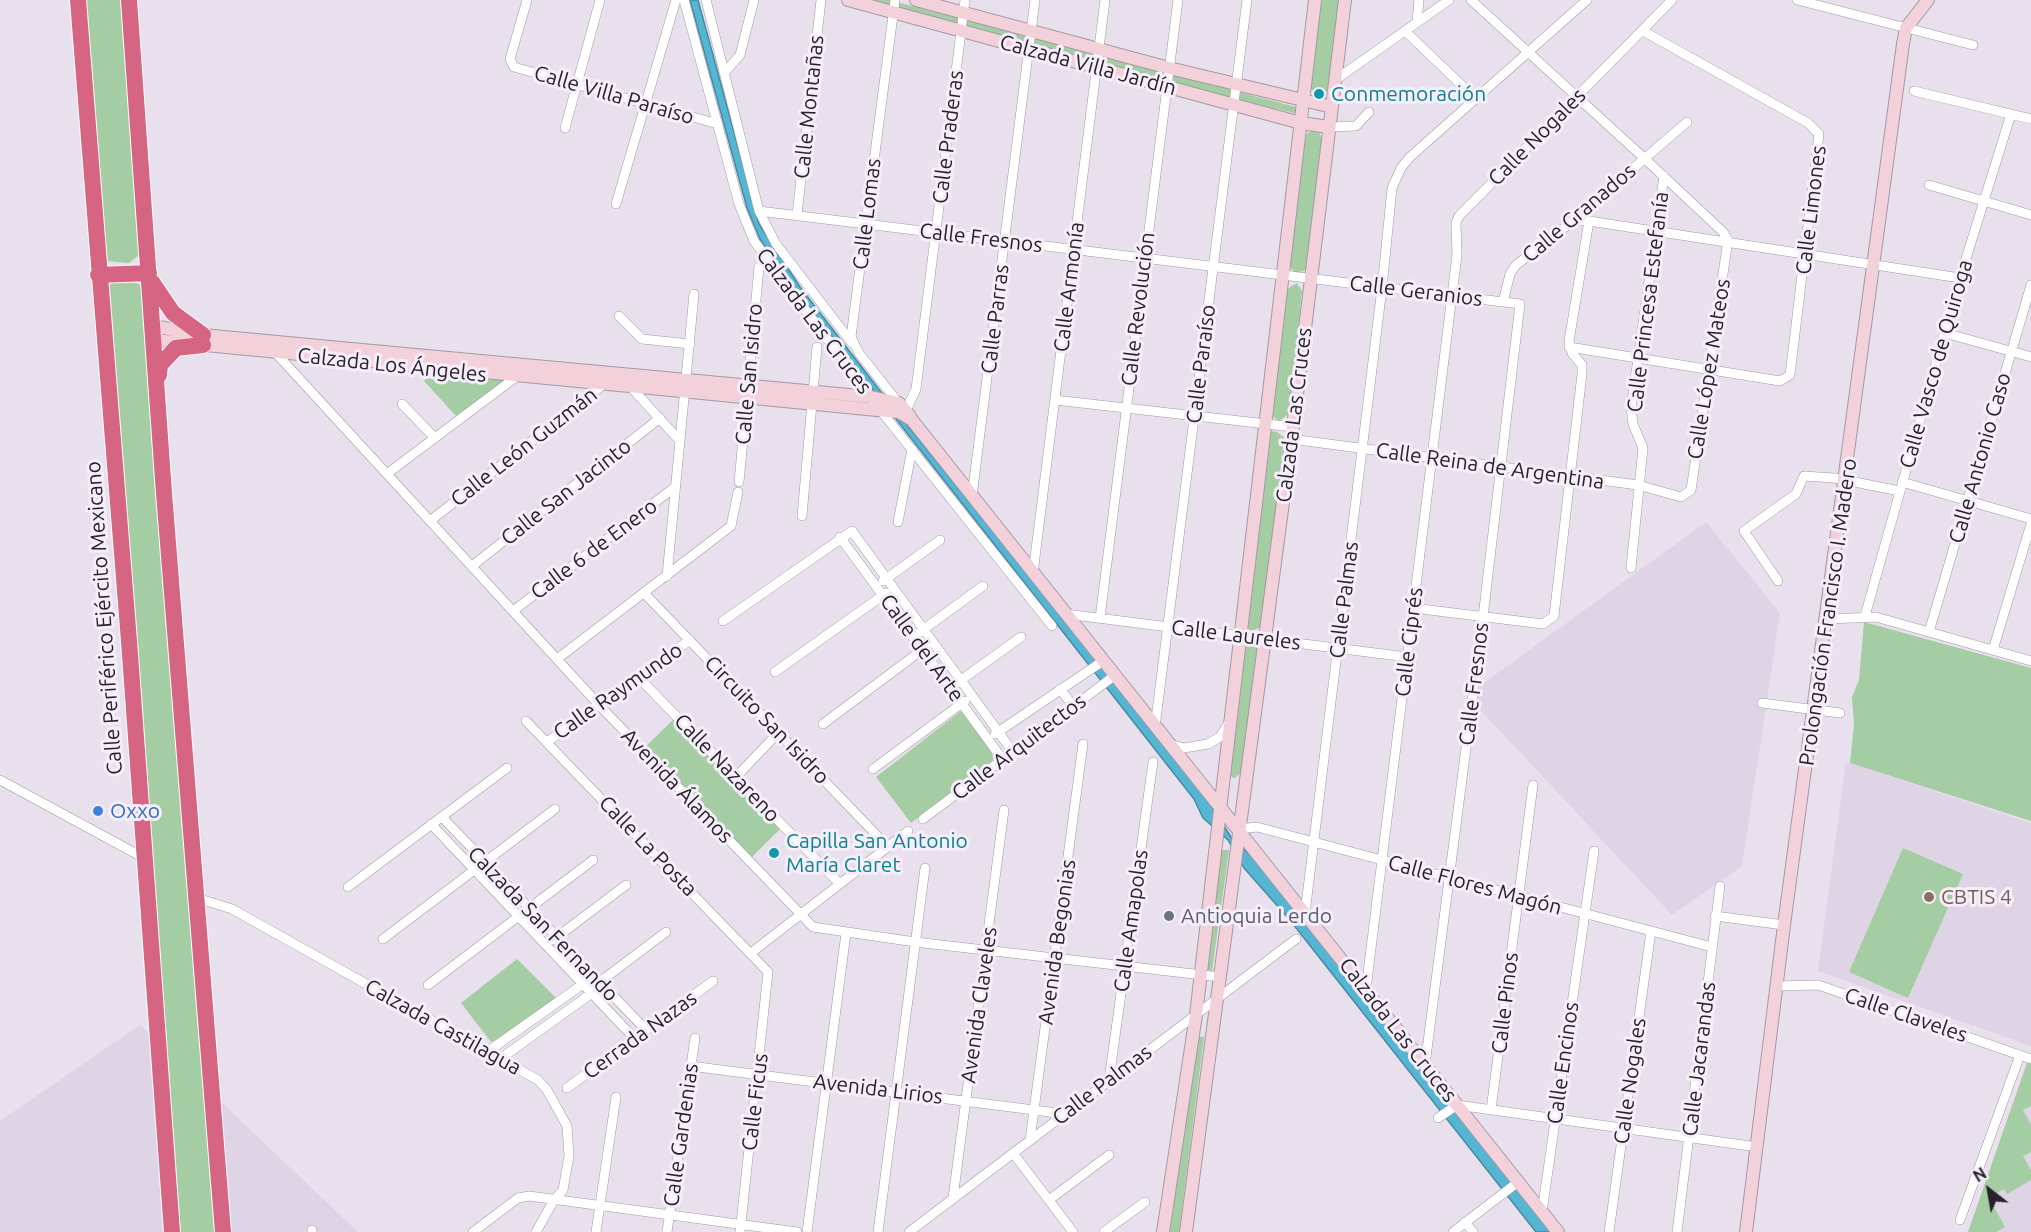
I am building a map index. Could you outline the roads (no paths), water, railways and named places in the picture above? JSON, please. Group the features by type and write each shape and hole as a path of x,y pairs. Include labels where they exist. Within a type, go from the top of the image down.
{"highway":[{"name":"Calle Periférico Ejército Mexicano","path":"78,0 98,275 121,534 172,1232"},
{"path":"129,0 156,381 223,1232"},
{"path":"98,275 149,273"},
{"path":"149,273 154,286 166,304 203,340 180,347 170,353 160,365 156,381"}],"street":[{"name":"Calle Villa Paraíso","path":"527,0 511,64 514,67 718,124"},
{"path":"565,128 600,0"},
{"path":"616,204 676,0"},
{"name":"Calzada Las Cruces","path":"684,0 739,204 754,241 873,398"},
{"name":"Calzada Las Cruces","path":"706,0 759,211 776,244 854,345"},
{"path":"724,73 740,55 754,0"},
{"name":"Calle Montañas","path":"797,215 821,0"},
{"name":"Calzada Villa Jardín","path":"848,0 894,6 961,31 1301,123 1329,127"},
{"name":"Calzada Villa Jardín","path":"916,0 964,6 1031,31 1303,102 1332,107"},
{"name":"Calle Parras","path":"972,496 1035,0"},
{"name":"Calle Armonía","path":"1033,573 1105,0"},
{"name":"Calle Revolución","path":"1100,618 1178,0"},
{"name":"Calle Paraíso","path":"1155,728 1247,0"},
{"name":"Calzada Las Cruces","path":"1163,1232 1196,1015 1228,724 1266,424 1315,0"},
{"name":"Calzada Las Cruces","path":"1186,1232 1292,433 1345,0"},
{"path":"1418,22 1419,0"},
{"path":"1335,80 1449,0"},
{"path":"1471,0 1723,232 1728,242"},
{"name":"Calle Palmas","path":"1305,913 1363,449 1392,188 1396,176 1410,157 1587,0"},
{"name":"Calle Nogales","path":"1452,296 1457,246 1456,222 1459,216 1672,0"},
{"path":"1797,0 1973,45"},
{"path":"1906,28 1928,0"},
{"name":"Calle Lomas","path":"854,345 852,328 894,6"},
{"name":"Calle Praderas","path":"898,410 916,390 964,6"},
{"name":"Prolongación Francisco I. Madero","path":"1746,1232 1784,925 1906,28"},
{"path":"1405,31 1476,99"},
{"name":"Calle Limones","path":"1643,31 1808,123 1819,134 1790,375 1786,380 1709,369"},
{"path":"1914,91 2031,119"},
{"path":"1329,127 1356,126 1370,112"},
{"name":"Calle Vasco de Quiroga","path":"1865,616 1960,278 2011,114"},
{"name":"Calle Granados","path":"1503,302 1510,274 1516,265 1569,224 1687,122"},
{"name":"Calle Princesa Estefanía","path":"1631,568 1642,441 1634,424 1631,408 1664,177"},
{"path":"1929,185 2031,215"},
{"name":"Calle Fresnos","path":"759,211 1311,279"},
{"path":"1569,224 1576,220 1589,221 1960,278"},
{"path":"1413,608 1543,624 1551,620 1556,610 1582,365 1569,347 1589,221"},
{"name":"Calle López Mateos","path":"1687,494 1691,490 1728,242"},
{"name":"Calle San Isidro","path":"739,482 759,267"},
{"name":"Calle Geranios","path":"1311,279 1520,304"},
{"name":"Calle Antonio Caso","path":"1929,632 2031,285"},
{"path":"667,576 694,294"},
{"name":"Calle Ciprés","path":"1366,989 1452,296"},
{"name":"Calle Fresnos","path":"1425,1065 1483,617 1520,304"},
{"path":"619,316 642,339 690,344"},
{"name":"Calzada Los Ángeles","path":"153,333 275,353 350,355 440,363 529,365 687,380 747,392 898,410"},
{"path":"1945,333 2031,357"},
{"name":"Calzada Los Ángeles","path":"203,340 267,340 350,355"},
{"name":"Avenida Álamos","path":"267,340 275,353 388,473 599,705 813,927 987,951 1220,977"},
{"path":"854,345 898,410"},
{"path":"801,516 817,347"},
{"path":"1569,347 1709,369"},
{"name":"Calzada Los Ángeles","path":"440,363 517,377 685,393 747,392"},
{"path":"388,473 517,377 529,365"},
{"path":"618,373 679,440"},
{"name":"Calle León Guzmán","path":"430,521 618,373"},
{"name":"Calzada Los Ángeles","path":"812,398 873,398 898,410"},
{"name":"Calle Reina de Argentina","path":"1055,400 1266,424 1292,433 1363,449 1638,485 1681,497 1687,494"},
{"path":"402,404 435,438"},
{"name":"Calzada Las Cruces","path":"898,410 912,449 1052,626"},
{"name":"Calzada Las Cruces","path":"898,410 972,496 1155,728 1219,804 1366,989 1516,1184 1558,1232"},
{"name":"Calle San Jacinto","path":"472,566 660,418"},
{"path":"898,522 912,449"},
{"path":"1778,581 1744,531 1796,494 1804,476 1901,487 1967,501 2031,519"},
{"name":"Calle 6 de Enero","path":"513,610 675,487"},
{"path":"558,659 731,526 738,492"},
{"path":"1993,650 2031,524"},
{"name":"Calle del Arte","path":"1003,760 840,537 850,530 1013,752"},
{"path":"723,621 840,537"},
{"path":"876,585 939,540"},
{"path":"913,637 983,586"},
{"path":"775,672 893,588"},
{"name":"Circuito San Isidro","path":"644,593 888,847"},
{"name":"Calle Laureles","path":"1066,614 1407,657"},
{"path":"1827,619 1865,616 2031,661"},
{"path":"951,688 1021,637"},
{"name":"Calle Raymundo","path":"547,742 690,640"},
{"path":"823,724 933,642"},
{"path":"988,739 1102,661"},
{"path":"1087,673 1098,687"},
{"name":"Calle Arquitectos","path":"923,819 1114,676"},
{"name":"Calle Nazareno","path":"638,677 840,884"},
{"path":"1060,688 1074,707"},
{"path":"873,769 972,696"},
{"path":"1762,703 1839,713"},
{"name":"Calle La Posta","path":"526,721 768,972"},
{"path":"1168,744 1184,748 1209,744 1220,737 1228,724"},
{"path":"736,777 779,732"},
{"name":"Avenida Begonias","path":"1030,1140 1083,744"},
{"name":"Calle Amapolas","path":"1109,1080 1154,762"},
{"path":"348,886 507,768"},
{"path":"0,780 144,858"},
{"name":"Calle Pinos","path":"1491,1110 1533,785"},
{"path":"383,939 555,809"},
{"name":"Avenida Claveles","path":"953,1198 1004,810"},
{"name":"Calzada San Fernando","path":"441,817 594,977"},
{"name":"Calzada San Fernando","path":"431,824 634,1039"},
{"name":"Calle Flores Magón","path":"1238,829 1257,827 1712,947"},
{"path":"1215,839 1238,829"},
{"path":"751,953 908,831"},
{"name":"Calle Encinos","path":"1542,1212 1594,851"},
{"path":"1235,861 1242,856 1261,857"},
{"path":"428,985 593,860"},
{"path":"878,1232 925,868"},
{"path":"546,945 626,885"},
{"name":"Calle Jacarandas","path":"1677,1232 1720,886"},
{"name":"Calzada Castilagua","path":"197,898 232,909 538,1080 551,1094 563,1114 570,1156 563,1191 554,1200 536,1232"},
{"path":"1715,916 1784,925"},
{"name":"Calle Nogales","path":"1609,1232 1651,931"},
{"path":"500,1059 592,993 666,932"},
{"path":"807,1232 846,933"},
{"name":"Calle Palmas","path":"909,1232 1296,939"},
{"name":"Calle Ficus","path":"740,1228 768,972"},
{"path":"487,1052 582,984 594,977 603,982"},
{"name":"Cerrada Nazas","path":"567,1088 713,981"},
{"name":"Calzada San Fernando","path":"603,982 646,1030"},
{"name":"Calle Claveles","path":"1778,986 1818,985 2031,1059"},
{"name":"Calle Gardenias","path":"667,1232 695,1038"},
{"path":"1960,1220 2020,1055"},
{"name":"Avenida Lirios","path":"690,1066 1065,1114"},
{"path":"596,1232 616,1097"},
{"path":"1440,1116 1455,1106 1757,1148"},
{"path":"1013,1153 1073,1232"},
{"path":"1048,1200 1109,1155"},
{"path":"1453,1232 1516,1184"},
{"path":"473,1232 523,1196 740,1228 797,1232"},
{"path":"1104,1232 1145,1202"},
{"path":"1465,1222 1473,1232"}],"water":[{"path":"690,0 698,0 759,224 800,287 891,405 1195,780 1231,837 1260,864 1299,912 1551,1232 1536,1232 1289,919 1244,868 1228,840 1203,818 1194,799 794,289 760,239 747,208"}],"place":[{"name":"Conmemoración","path":"1319,94"},
{"name":"Oxxo","path":"98,811"},
{"name":"Capilla San Antonio María Claret","path":"774,853"},
{"name":"CBTIS 4","path":"1929,897"},
{"name":"Antioquia Lerdo","path":"1169,916"}]}
